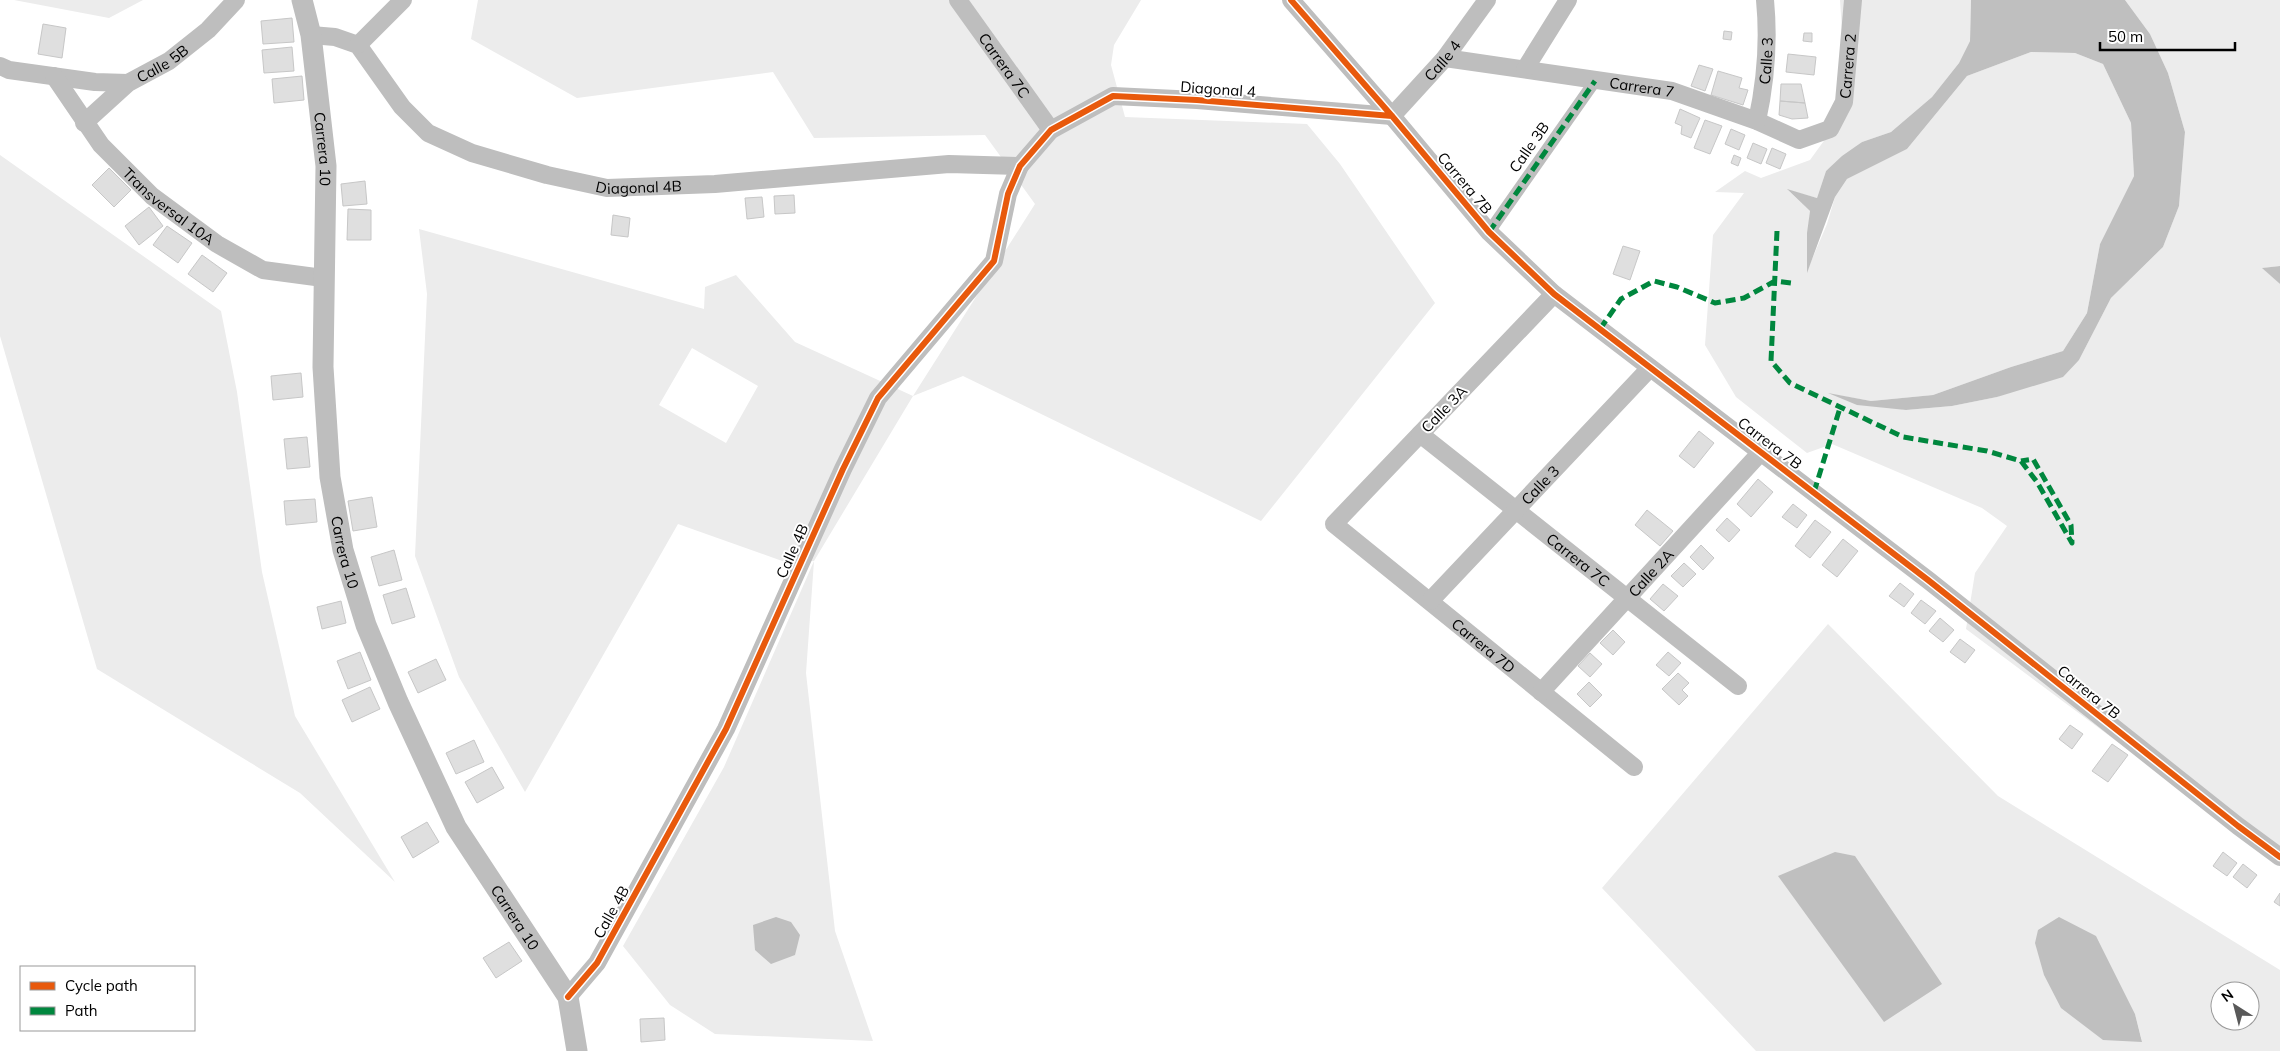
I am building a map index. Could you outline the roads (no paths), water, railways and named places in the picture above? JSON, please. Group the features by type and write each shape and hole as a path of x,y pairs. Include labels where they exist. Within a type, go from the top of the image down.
{"street":[{"name":"Calle 5B","path":"84,124 128,83 169,61 208,30 236,0"},
{"name":"Carrera 10","path":"302,0 311,35 326,166 323,367 330,477 343,550 366,625 398,702 456,827 568,997 577,1051"},
{"name":"Carrera 7C","path":"958,0 1051,130"},
{"name":"Carrera 7B","path":"1290,0 1392,116 1489,232 1554,294 1928,580 2238,826 2280,857"},
{"name":"Calle 4","path":"1392,116 1446,58 1487,0"},
{"path":"1525,70 1568,0"},
{"name":"Calle 3","path":"1757,121 1764,89 1769,34 1766,0"},
{"name":"Carrera 2","path":"1830,129 1844,102 1853,0"},
{"path":"311,35 335,37 358,45 403,1"},
{"name":"Diagonal 4B","path":"358,45 402,107 428,133 472,153 547,175 607,188 715,184 949,164 1020,166"},
{"name":"Carrera 7","path":"1446,58 1672,91 1757,121 1799,140 1830,129"},
{"path":"0,66 9,70 95,82 128,83"},
{"name":"Transversal 10A","path":"54,76 84,124 101,145 152,196 217,244 263,270 323,278"},
{"name":"Calle 3B","path":"1489,232 1595,81"},
{"name":"Diagonal 4","path":"1051,130 1113,96 1197,100 1392,116"},
{"name":"Calle 4B","path":"568,997 597,963 726,729 843,469 878,398 994,261 1008,194 1020,166 1051,130"},
{"name":"Calle 3A","path":"1334,524 1554,294"},
{"name":"Calle 3","path":"1430,601 1650,368"},
{"name":"Carrera 7C","path":"1420,434 1738,686"},
{"name":"Calle 2A","path":"1541,692 1761,452"},
{"name":"Carrera 7D","path":"1334,524 1634,767"}]}
